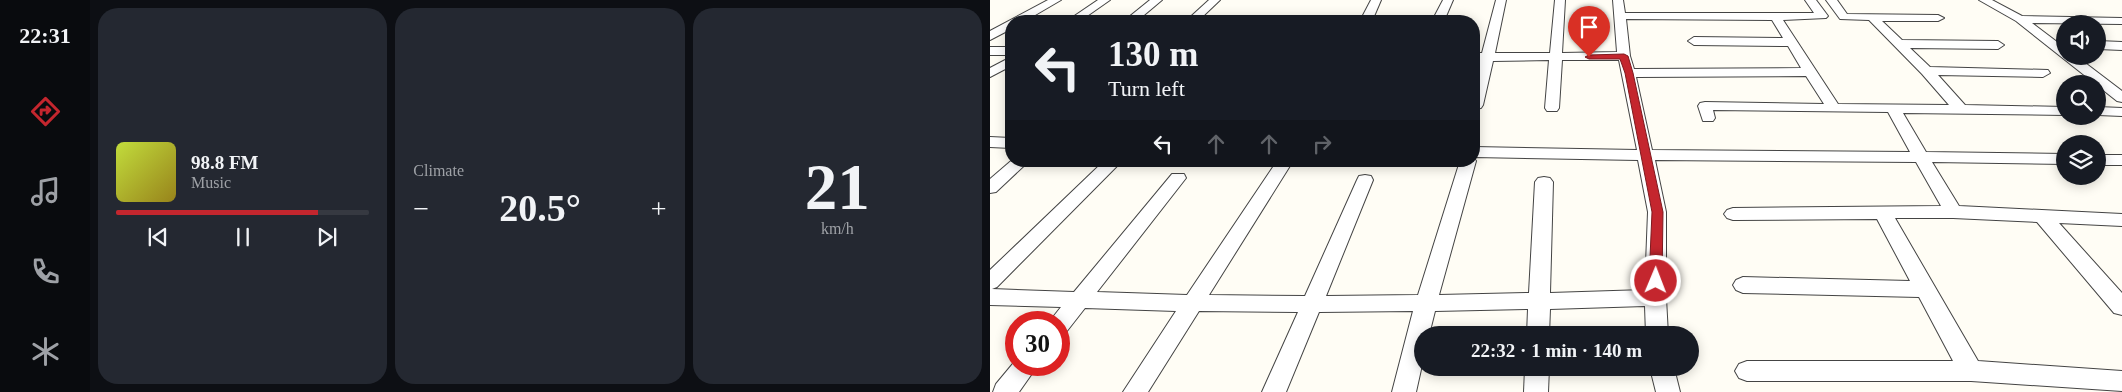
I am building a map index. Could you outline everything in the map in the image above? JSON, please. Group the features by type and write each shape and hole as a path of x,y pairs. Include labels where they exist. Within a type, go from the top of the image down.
{"street":[{"path":"1028,15 1056,0"},
{"path":"1082,15 1105,0"},
{"path":"1138,15 1157,0"},
{"path":"1199,15 1215,0"},
{"path":"1369,15 1376,0"},
{"path":"1441,15 1448,0"},
{"path":"1480,89 1501,0"},
{"path":"1552,108 1560,0"},
{"path":"1618,0 1624,56 1658,212 1655,298 1657,326"},
{"path":"1620,16 1822,16 1810,0"},
{"path":"1831,0 1844,17 1938,18"},
{"path":"1984,0 2020,19 2056,47"},
{"path":"1775,17 1834,108"},
{"path":"1872,17 1927,71 1961,108"},
{"path":"2020,19 2122,21"},
{"path":"990,36 1005,27"},
{"path":"1694,41 1792,42"},
{"path":"1899,44 1998,45"},
{"path":"2106,45 2122,46"},
{"path":"990,51 1005,51"},
{"path":"1480,57 1555,58 1624,56"},
{"path":"990,73 1005,64"},
{"path":"2080,65 2122,98"},
{"path":"1927,71 2043,74"},
{"path":"1629,73 1810,72"},
{"path":"1708,118 1705,106 2056,111"},
{"path":"1893,108 1953,212"},
{"path":"2106,112 2122,112"},
{"path":"990,142 1005,142"},
{"path":"1480,152 1647,156 1921,156 2056,159"},
{"path":"2106,160 2122,160"},
{"path":"990,188 1014,167"},
{"path":"990,282 1108,167"},
{"path":"1135,392 1281,167"},
{"path":"1404,392 1426,304 1466,167"},
{"path":"1069,311 1178,178"},
{"path":"1274,392 1365,180"},
{"path":"1539,326 1544,182"},
{"path":"1882,212 1971,371"},
{"path":"1732,214 1953,212 2122,220"},
{"path":"2042,216 2118,299"},
{"path":"1743,285 1925,289"},
{"path":"990,297 1194,303 1312,304 1426,304 1655,298"},
{"path":"1747,371 1971,371 2087,385 2122,381"},
{"path":"1005,392 1017,376"},
{"path":"1536,392 1537,376"},
{"path":"1664,376 1668,392"}],"route":[{"path":"1589,57 1624,56 1658,212 1656,281"}]}
